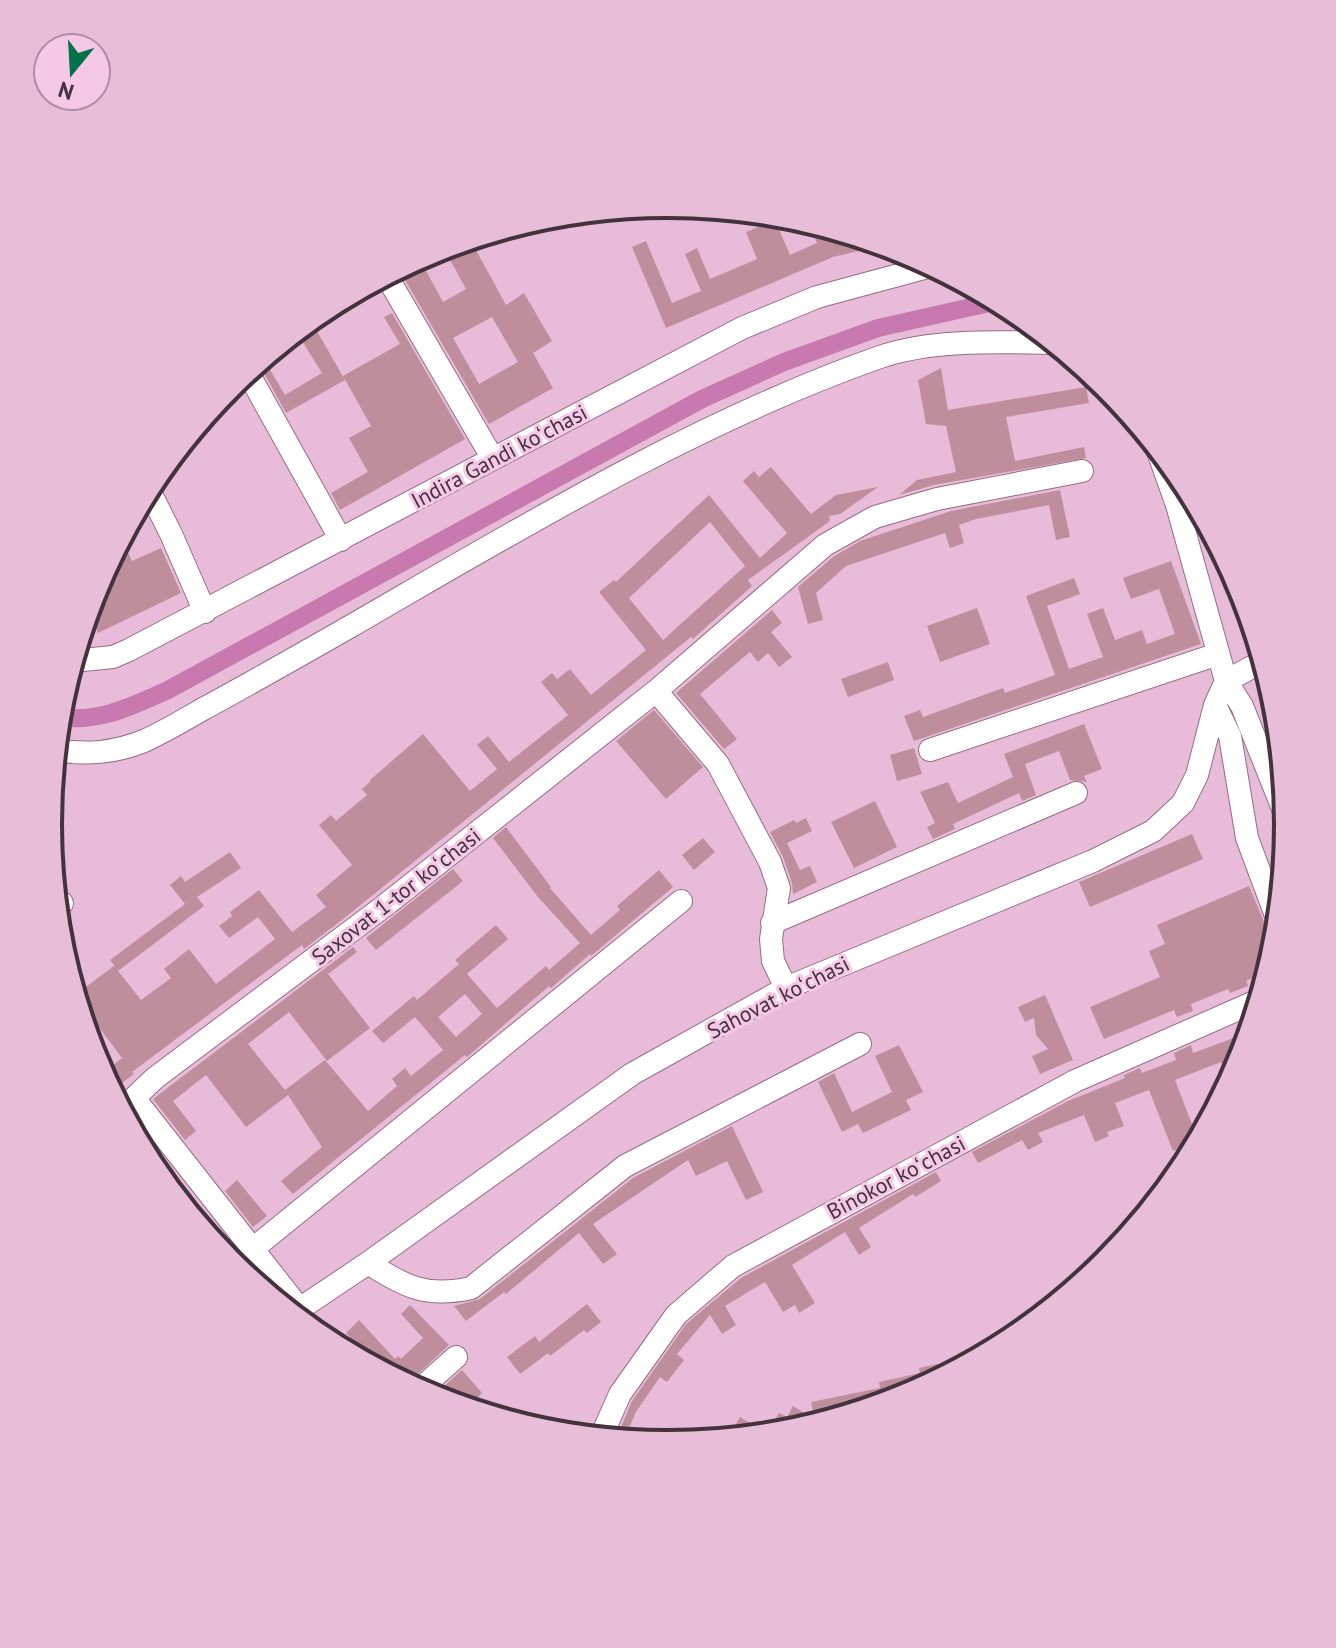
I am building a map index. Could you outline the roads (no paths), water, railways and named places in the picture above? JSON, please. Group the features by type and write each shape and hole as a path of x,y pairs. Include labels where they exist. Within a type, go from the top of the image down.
{"street":[{"name":"Indira Gandi koʻchasi","path":"85,660 113,657 205,612 742,328 817,297 915,271"},
{"path":"392,285 493,459"},
{"path":"66,751 95,754 146,740 504,538 721,422 883,356 968,344 1037,343"},
{"path":"253,382 341,540"},
{"name":"Saxovat 1-tor koʻchasi","path":"129,1101 155,1078 383,907 656,691 825,545 875,517 937,499 1082,471"},
{"path":"1169,483 1226,681 1242,706 1273,784"},
{"path":"155,502 205,612"},
{"path":"930,750 1218,654"},
{"path":"1226,681 1253,666"},
{"name":"Sahovat koʻchasi","path":"301,1307 368,1263 632,1074 786,988 1093,861 1153,831 1183,803 1197,775 1215,705 1226,681"},
{"path":"656,691 718,764 770,862 779,888 778,906 772,923 773,961 786,988"},
{"path":"1215,705 1230,736 1247,838 1269,898"},
{"path":"772,923 1076,793"},
{"path":"254,1248 681,901"},
{"name":"Binokor koʻchasi","path":"606,1427 620,1394 676,1315 733,1266 1075,1081 1246,1006"},
{"path":"368,1263 389,1277 423,1291 447,1294 471,1288 625,1166 860,1044"},
{"path":"135,1112 254,1248 282,1292"},
{"path":"429,1381 456,1357"}],"waterway":[{"path":"72,718 102,715 168,690 702,399 784,362 878,328 981,305"}]}
